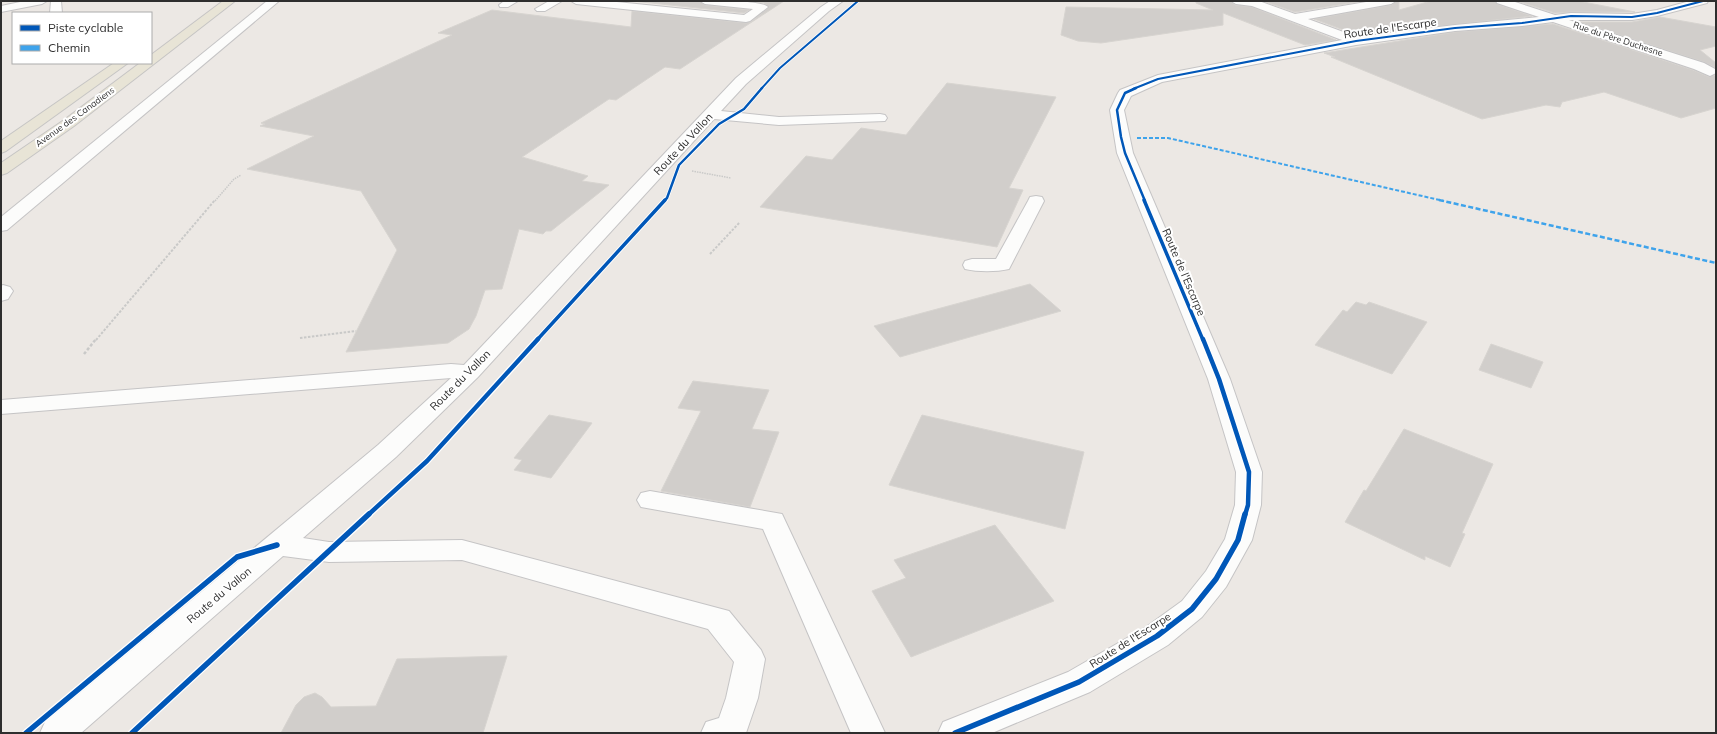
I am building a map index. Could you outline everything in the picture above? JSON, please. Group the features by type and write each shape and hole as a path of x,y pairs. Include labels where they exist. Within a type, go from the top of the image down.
{"main road":[{"path":"152,60 230,1"},
{"name":"Avenue des Canadiens","path":"1,148 121,64"},
{"name":"Avenue des Canadiens","path":"1,170 69,123 147,64"}],"street":[{"path":"1,9 42,1"},
{"path":"56,1 56,12"},
{"path":"1,226 274,1"},
{"path":"540,9 557,1"},
{"path":"576,1 746,19 763,7 705,1"},
{"name":"Route du Vallon","path":"57,733 387,451 470,372 741,81 825,9 838,1"},
{"path":"1236,1 1254,3 1356,41"},
{"path":"1294,18 1391,1"},
{"name":"Rue du Père Duchesne","path":"1501,1 1700,66 1710,72"},
{"path":"1666,1 1684,6"},
{"name":"Route de l'Escarpe","path":"955,733 1079,682 1157,636 1192,610 1216,579 1238,540 1248,505 1248,472 1222,387 1125,153 1117,110 1125,93 1158,79 1356,41 1455,28 1522,23 1571,16 1632,17 1657,13 1703,1"},
{"path":"711,114 779,121 880,118"},
{"path":"972,265 1002,265 1036,201"},
{"path":"1,407 451,371 470,372"},
{"path":"650,500 773,521 868,733"},
{"path":"277,545 329,552 462,550 718,620 750,659 742,698 732,728 718,733"}],"path":[{"path":"685,170 731,178"},
{"path":"84,354 234,178 241,175"},
{"path":"710,254 740,222"},
{"path":"300,338 356,331"}],"building":[{"path":"633,1 699,1 705,5 749,10 744,13"},
{"path":"751,1 784,1 680,69 665,67 616,100 609,99 522,157 588,176 582,181 609,185 551,231 546,231 543,234 519,229 502,289 485,290 476,316 469,329 448,343 346,352 397,250 361,191 247,169 314,136 260,126 265,124 261,123 452,35 438,33 492,10 631,27 632,11 746,23 751,22 769,7 764,3"},
{"path":"1196,1 1230,1 1235,5 1252,7 1336,40 1305,45 1223,13 1223,25 1101,43 1078,41 1061,35 1066,7 1213,10 1196,3"},
{"path":"1263,1 1363,1 1295,12"},
{"path":"1399,1 1399,10 1431,1 1495,1 1497,4 1532,16 1357,35 1314,19 1391,5"},
{"path":"1517,1 1578,1 1635,12 1555,13"},
{"path":"1660,17 1716,27 1716,46 1700,50 1716,63 1716,68 1704,62 1579,22 1632,22"},
{"path":"1553,24 1693,70 1709,77 1716,75 1716,108 1681,118 1604,92 1562,102 1560,107 1546,105 1482,119 1324,53 1455,32"},
{"path":"947,83 1056,97 1009,188 1023,190 997,247 760,207 806,156 832,160 861,128 906,135"},
{"path":"1030,284 1061,311 900,357 874,326"},
{"path":"1356,302 1366,305 1369,302 1427,322 1392,374 1315,345 1343,310 1347,312"},
{"path":"1491,344 1543,362 1531,388 1479,370"},
{"path":"693,381 769,390 752,429 779,432 750,507 661,491 701,411 678,408"},
{"path":"549,415 592,423 551,478 514,470 522,460 514,458"},
{"path":"922,415 1084,452 1065,529 889,485"},
{"path":"1404,429 1493,464 1462,533 1465,534 1450,567 1425,556 1425,560 1345,522"},
{"path":"995,525 1054,601 911,657 872,591 906,578 894,560"},
{"path":"507,656 483,733 281,733 296,705 304,697 315,693 322,697 331,707 376,706 397,659"}],"marked path":[{"path":"1137,138 1168,138 1716,263"}],"cycle path":[{"path":"132,733 427,461 667,198 679,165 719,124 744,109 780,68 858,1"},
{"path":"955,733 1079,682 1157,636 1192,609 1216,579 1238,540 1248,505 1249,472 1219,379 1125,153 1117,110 1125,93 1158,79 1356,41 1455,28 1522,23 1571,16 1632,17 1657,13 1703,1"},
{"path":"26,733 237,557 277,545"}]}
